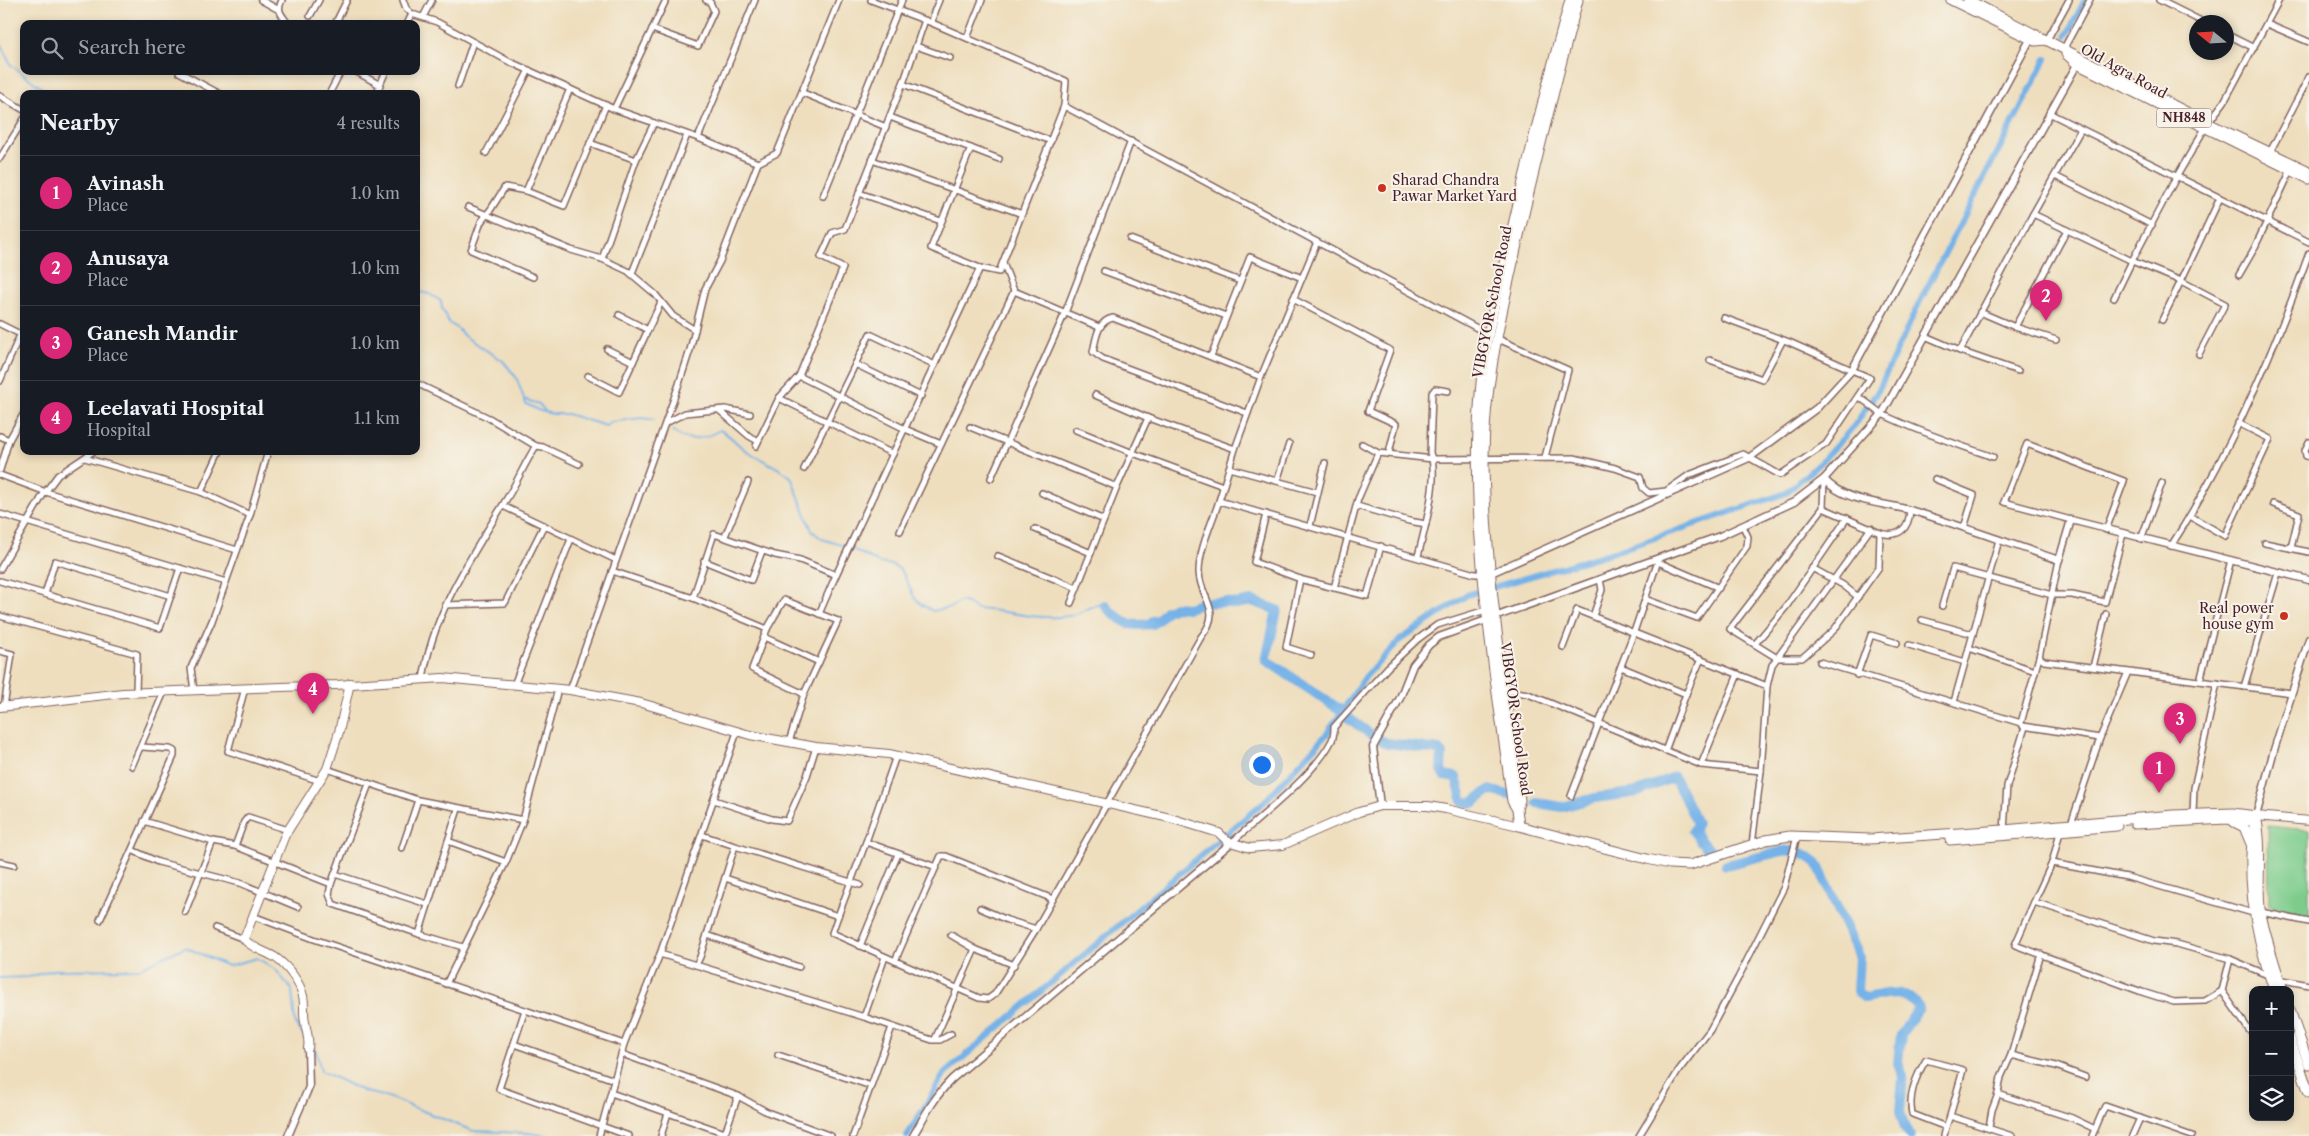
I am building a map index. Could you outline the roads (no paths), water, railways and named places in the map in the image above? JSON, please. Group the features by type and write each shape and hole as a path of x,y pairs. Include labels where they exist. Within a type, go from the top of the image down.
{"main road":[{"name":"VIBGYOR School Road","path":"1519,826 1517,809 1520,800 1501,690 1486,580 1480,459 1492,336 1570,0"},
{"name":"VIBGYOR School Road","path":"1547,98 1578,0"},
{"name":"NH848","path":"1951,0 2032,36 2048,40 2079,61 2207,126 2293,167 2309,170"},
{"name":"NH848","path":"1968,0 2032,36"},
{"name":"NH848","path":"2207,126 2270,152 2309,179"},
{"path":"2,707 136,693 443,678 570,690 641,703 737,732 816,747 896,756 1170,818 1219,833 1229,842 1258,848 1283,845 1359,812 1380,806 1428,806 1446,809 1670,864 1690,865 1766,840 1797,836 1925,841 2134,824 2226,819 2248,821 2256,816"},
{"path":"308,1048 310,1040 304,1017 303,996 290,972 276,958 249,945 244,939 288,830 328,769 350,683"},
{"path":"1883,838 2004,830 2061,829 2071,824 2233,812 2309,821"},
{"path":"2256,816 2252,846 2257,913 2273,986"},
{"path":"2256,816 2260,836 2257,913 2282,986"},
{"path":"2226,819 2244,827 2252,846"},
{"path":"2294,1020 2306,1048 2309,1065"},
{"path":"2294,1050 2309,1093"}],"street":[{"path":"262,0 279,10 285,20"},
{"path":"279,10 282,0"},
{"path":"310,16 319,0"},
{"path":"338,20 347,0"},
{"path":"403,0 406,8 412,14 437,22 473,42 570,89 614,109 687,136 698,138 758,163"},
{"path":"423,17 432,0"},
{"path":"614,109 666,0"},
{"path":"652,29 698,46 714,11 710,2 706,0"},
{"path":"698,138 755,0"},
{"path":"570,690 690,350 705,289 720,261 758,163 777,153 803,93 839,0"},
{"path":"871,0 925,20 1066,81 1064,106 1000,272 980,268 931,248 971,148"},
{"path":"823,196 902,0"},
{"path":"932,23 938,0"},
{"path":"967,38 982,0"},
{"path":"2048,40 2069,0"},
{"path":"2063,50 2090,0"},
{"path":"2159,0 2189,15"},
{"path":"2114,298 2177,176 2224,102 2279,0"},
{"path":"409,20 412,14"},
{"path":"719,410 757,443 779,398 798,376 844,268 821,257 832,233 845,229 903,84 925,20"},
{"path":"2267,24 2309,42"},
{"path":"1219,501 1418,556 1486,580 1750,458 1817,408 1852,370 2032,36"},
{"path":"2234,38 2254,48"},
{"path":"458,86 473,42"},
{"path":"916,46 950,58"},
{"path":"914,1136 934,1100 952,1079 1229,842 1315,764 1332,741 1334,727 1348,711 1388,667 1418,639 1437,625 1600,579 1658,560 1743,526 1794,502 1824,479 1882,414 2079,61"},
{"path":"486,153 529,70"},
{"path":"185,75 213,90"},
{"path":"331,90 339,75"},
{"path":"362,75 380,85"},
{"path":"378,90 384,75"},
{"path":"2270,152 2309,78"},
{"path":"903,84 1051,141"},
{"path":"526,191 570,89"},
{"path":"803,93 886,127"},
{"path":"0,96 20,108"},
{"path":"533,277 471,250 481,222 505,187 526,191 564,206 606,105"},
{"path":"1064,106 1492,336 1568,370 1545,457"},
{"path":"2049,113 2309,242"},
{"path":"890,117 999,159"},
{"path":"602,259 636,160 654,123"},
{"path":"0,158 2,148 20,124"},
{"path":"1960,351 2081,129"},
{"path":"628,272 632,272 687,136"},
{"path":"991,478 1065,313 1131,141"},
{"path":"590,143 636,160"},
{"path":"872,160 1022,214"},
{"path":"2239,275 2254,249 2293,167"},
{"path":"2055,176 2152,225"},
{"path":"860,193 941,221"},
{"path":"2162,320 2220,198"},
{"path":"468,207 570,250 602,259 628,272 655,294 673,316 694,330"},
{"path":"2034,214 2132,261 2181,281 2225,304 2200,354"},
{"path":"2015,327 2067,230"},
{"path":"1130,238 1240,281"},
{"path":"896,756 852,883 832,933 980,998 990,998 1014,965 1036,929 1201,637 1208,628 1211,620 1211,607 1203,589 1199,571 1223,486 1261,377 1317,242"},
{"path":"2170,547 2207,489 2238,423 2296,288 2309,252"},
{"path":"1211,356 1250,257 1302,278"},
{"path":"1003,263 1014,291 1099,327"},
{"path":"819,614 980,268"},
{"path":"1104,271 1226,316"},
{"path":"900,531 1014,291"},
{"path":"1293,299 1390,350 1368,411 1396,424 1389,453"},
{"path":"588,376 619,392 661,302"},
{"path":"1980,312 2015,327 2056,340"},
{"path":"619,315 648,330"},
{"path":"1248,413 1103,359 1093,352 1099,327 1107,319 1112,318 1261,377"},
{"path":"1362,444 1378,453 1433,459 1574,458 1615,468 1640,477 1642,488 1649,493 1666,491 1688,475 1743,454 1780,475 1826,444 1861,399 1870,378 1783,340 1724,318"},
{"path":"0,324 20,334"},
{"path":"804,469 870,334 936,365"},
{"path":"1925,336 1960,351 2018,370"},
{"path":"0,381 20,339"},
{"path":"1710,360 1762,379 1783,340"},
{"path":"607,349 633,362"},
{"path":"855,364 921,396"},
{"path":"798,376 905,429 942,444"},
{"path":"420,385 489,418 536,446 543,447 579,464"},
{"path":"1418,556 1426,524 1433,459 1430,453 1432,394 1435,388 1448,391"},
{"path":"1095,395 1148,418 1235,448"},
{"path":"779,398 893,454"},
{"path":"1861,399 1872,405 1882,414 1903,422 1923,433 1993,457"},
{"path":"665,424 686,413 719,410 750,414"},
{"path":"1071,603 1117,487 1148,418"},
{"path":"0,470 9,440 20,420"},
{"path":"2190,516 2225,536 2270,439 2238,423"},
{"path":"970,427 1117,487"},
{"path":"1076,430 1132,453 1223,486"},
{"path":"0,436 9,440"},
{"path":"2309,442 2305,450 2306,456 2309,458"},
{"path":"1277,481 1289,444"},
{"path":"2106,530 2124,481 2027,444 2004,502 2106,530 2170,547 2309,580"},
{"path":"422,679 427,651 438,620 489,525 503,506 536,446"},
{"path":"1334,588 1357,506 1378,453"},
{"path":"0,569 58,475 89,455"},
{"path":"201,492 218,455"},
{"path":"194,690 192,668 250,516 267,455"},
{"path":"85,458 201,492 250,516"},
{"path":"1310,526 1325,463"},
{"path":"1229,468 1317,492"},
{"path":"0,475 46,492 237,550"},
{"path":"1824,479 1823,508 1730,629 1777,658 1802,658 1834,630 1879,568 1880,533"},
{"path":"1824,479 1832,489 1873,503 1910,510 2059,560"},
{"path":"1935,480 1974,495 1964,528"},
{"path":"725,536 748,482"},
{"path":"2141,539 2162,483"},
{"path":"1042,493 1104,520"},
{"path":"2272,504 2299,514 2291,548"},
{"path":"503,506 616,560"},
{"path":"1357,506 1426,524"},
{"path":"1823,508 1880,533 1889,534 1902,531 1908,525 1910,510"},
{"path":"0,514 226,582"},
{"path":"1266,514 1254,562 1300,579 1367,596 1381,546"},
{"path":"1755,644 1786,607 1847,518"},
{"path":"2004,830 2007,786 2023,725 2059,560 2070,520"},
{"path":"446,605 506,603 544,526"},
{"path":"1645,599 1694,619 1719,588 1747,546 1748,537 1743,526"},
{"path":"1752,845 1761,771 1767,686 1772,665 1871,528"},
{"path":"1035,529 1091,553"},
{"path":"693,598 714,534 725,536 762,551 800,560 836,574"},
{"path":"1942,606 1953,568 2052,595 2072,595 2106,602 2123,534"},
{"path":"514,685 571,538"},
{"path":"1954,702 1999,540"},
{"path":"2266,543 2309,552"},
{"path":"704,562 751,580 762,551"},
{"path":"998,556 1077,588"},
{"path":"1658,560 1719,588"},
{"path":"1571,796 1634,632 1658,560"},
{"path":"2200,681 2231,560"},
{"path":"45,594 55,561 170,596"},
{"path":"0,581 160,628 180,568"},
{"path":"1812,568 1834,580 1858,597"},
{"path":"612,570 693,598 767,629"},
{"path":"2244,687 2278,572"},
{"path":"1300,579 1286,647 1311,655"},
{"path":"1593,616 1602,590 1600,579"},
{"path":"789,742 804,694 838,621 784,600 767,629 752,669 804,694"},
{"path":"1562,647 1577,610 1767,686"},
{"path":"1380,806 1373,747 1400,698 1413,666 1429,645 1490,611"},
{"path":"2093,667 2106,614"},
{"path":"0,616 137,654 136,693"},
{"path":"1922,620 1973,634"},
{"path":"1857,675 1871,635 1897,643"},
{"path":"764,637 819,662"},
{"path":"2256,816 2309,639"},
{"path":"1908,645 1965,662"},
{"path":"1969,648 2035,671"},
{"path":"0,651 12,654 2,707"},
{"path":"2039,657 2044,661 2292,693"},
{"path":"1665,751 1701,659"},
{"path":"1820,662 1857,675 1954,702 2023,725 2100,738"},
{"path":"1621,667 1686,694"},
{"path":"2071,824 2100,738 2128,672"},
{"path":"1701,765 1738,674"},
{"path":"2193,814 2194,788 2217,683"},
{"path":"245,688 228,751 320,781"},
{"path":"446,984 506,862 523,820 558,689"},
{"path":"1501,690 1528,694 1701,765 1761,771"},
{"path":"132,766 142,747 164,692"},
{"path":"599,1136 600,1125 624,1044 660,954 737,732"},
{"path":"100,920 115,882 132,850 174,752 170,749 142,747"},
{"path":"714,800 772,819 787,821 816,747"},
{"path":"328,769 418,800 523,820"},
{"path":"369,784 331,884 329,894 333,904 463,948"},
{"path":"402,848 418,800"},
{"path":"419,934 458,809"},
{"path":"235,846 244,822 248,817 288,830"},
{"path":"144,821 213,842 235,846 331,884"},
{"path":"2061,829 2052,863 2015,945 2174,1002 2205,1001 2222,991 2230,959"},
{"path":"702,835 860,885"},
{"path":"1639,1136 1679,1070 1696,1049 1714,1021 1776,904 1784,887 1797,836"},
{"path":"448,841 506,862"},
{"path":"185,912 213,842"},
{"path":"866,842 936,867"},
{"path":"696,965 735,846"},
{"path":"132,850 158,862 240,883 262,894 298,907"},
{"path":"860,946 898,854"},
{"path":"895,961 941,856 946,856 1053,899"},
{"path":"0,862 14,866"},
{"path":"2052,863 2127,877 2257,913 2309,922"},
{"path":"335,874 428,904"},
{"path":"725,878 838,916"},
{"path":"2034,902 2154,941 2177,944 2230,959 2269,976 2309,986"},
{"path":"980,908 1007,920 1036,929"},
{"path":"253,916 624,1044"},
{"path":"215,928 244,939"},
{"path":"707,934 800,967"},
{"path":"951,934 975,948 1014,965"},
{"path":"934,1039 975,948"},
{"path":"660,954 932,1040 940,1040 951,1034"},
{"path":"1989,1127 2001,1077 2011,1055 2041,954"},
{"path":"864,1017 885,957"},
{"path":"2222,991 2249,1030"},
{"path":"525,1010 499,1089 628,1136"},
{"path":"853,1136 892,1027"},
{"path":"2294,1043 2306,1048"},
{"path":"514,1044 614,1080"},
{"path":"288,1136 309,1087 308,1048"},
{"path":"622,1054 738,1096 767,1112 832,1136"},
{"path":"778,1055 871,1086"},
{"path":"2011,1055 2056,1066 2085,1077"},
{"path":"1944,1136 1963,1070 1926,1060 1918,1072 1910,1101 1912,1114 1946,1127"},
{"path":"611,1093 731,1136"},
{"path":"1998,1094 2072,1118 2095,1129"},
{"path":"724,1133 738,1096"},
{"path":"2092,1136 2105,1106 2192,1136"},
{"path":"661,1136 668,1113"},
{"path":"1950,1116 1989,1127 2012,1136"},
{"path":"2132,1136 2140,1118"}],"waterway":[{"path":"2067,35 2085,0"},
{"path":"0,43 11,65 20,72"},
{"path":"907,1136 945,1073 1265,801 1326,735 1366,676 1400,640 1467,595 1614,552 1786,493 1824,459 1854,426 1878,391 1917,307 2046,59"},
{"path":"24,75 45,90"},
{"path":"420,292 429,294 441,301 449,323 464,336 503,361 516,377 526,404 540,411 553,414 567,414 606,426 610,422 642,418 654,420"},
{"path":"526,400 539,404 545,411"},
{"path":"673,431 684,438 696,439 720,430 747,451 786,473 791,477 812,531 822,539 851,548 879,563 898,568 903,573 914,597 922,605 933,611 952,607 961,601 976,609 1057,617 1069,616 1097,605 1105,605"},
{"path":"1105,605 1128,624 1136,625 1153,624 1153,621 1158,620 1166,611 1175,607 1188,608 1203,603 1225,602 1236,604 1252,601 1277,610 1266,660 1339,709"},
{"path":"1347,717 1376,738 1387,743 1439,750 1442,753 1441,770 1444,775 1456,777 1463,802 1473,803 1489,790 1509,795"},
{"path":"1537,803 1562,807 1595,798 1638,792 1674,777 1697,823 1693,831 1711,851"},
{"path":"1726,865 1783,851 1797,852 1813,860 1817,863 1859,956 1857,992 1865,998 1894,993 1901,994 1907,996 1919,1008 1901,1034 1898,1063 1903,1076 1900,1112 1905,1128 1911,1136"},
{"path":"0,978 29,977 53,970 138,969 185,947 228,966 257,958 276,970 292,990 295,1023 305,1037"},
{"path":"311,1045 316,1051 321,1071 365,1092 388,1097 473,1131 529,1133 548,1136"}],"place":[{"name":"Sharad Chandra Pawar Market Yard","path":"1382,188"},
{"name":"Anusaya","path":"2046,321"},
{"name":"Real power house gym","path":"2284,616"},
{"name":"Leelavati Hospital","path":"313,714"},
{"name":"Ganesh Mandir","path":"2180,744"},
{"name":"Avinash","path":"2159,793"}]}
